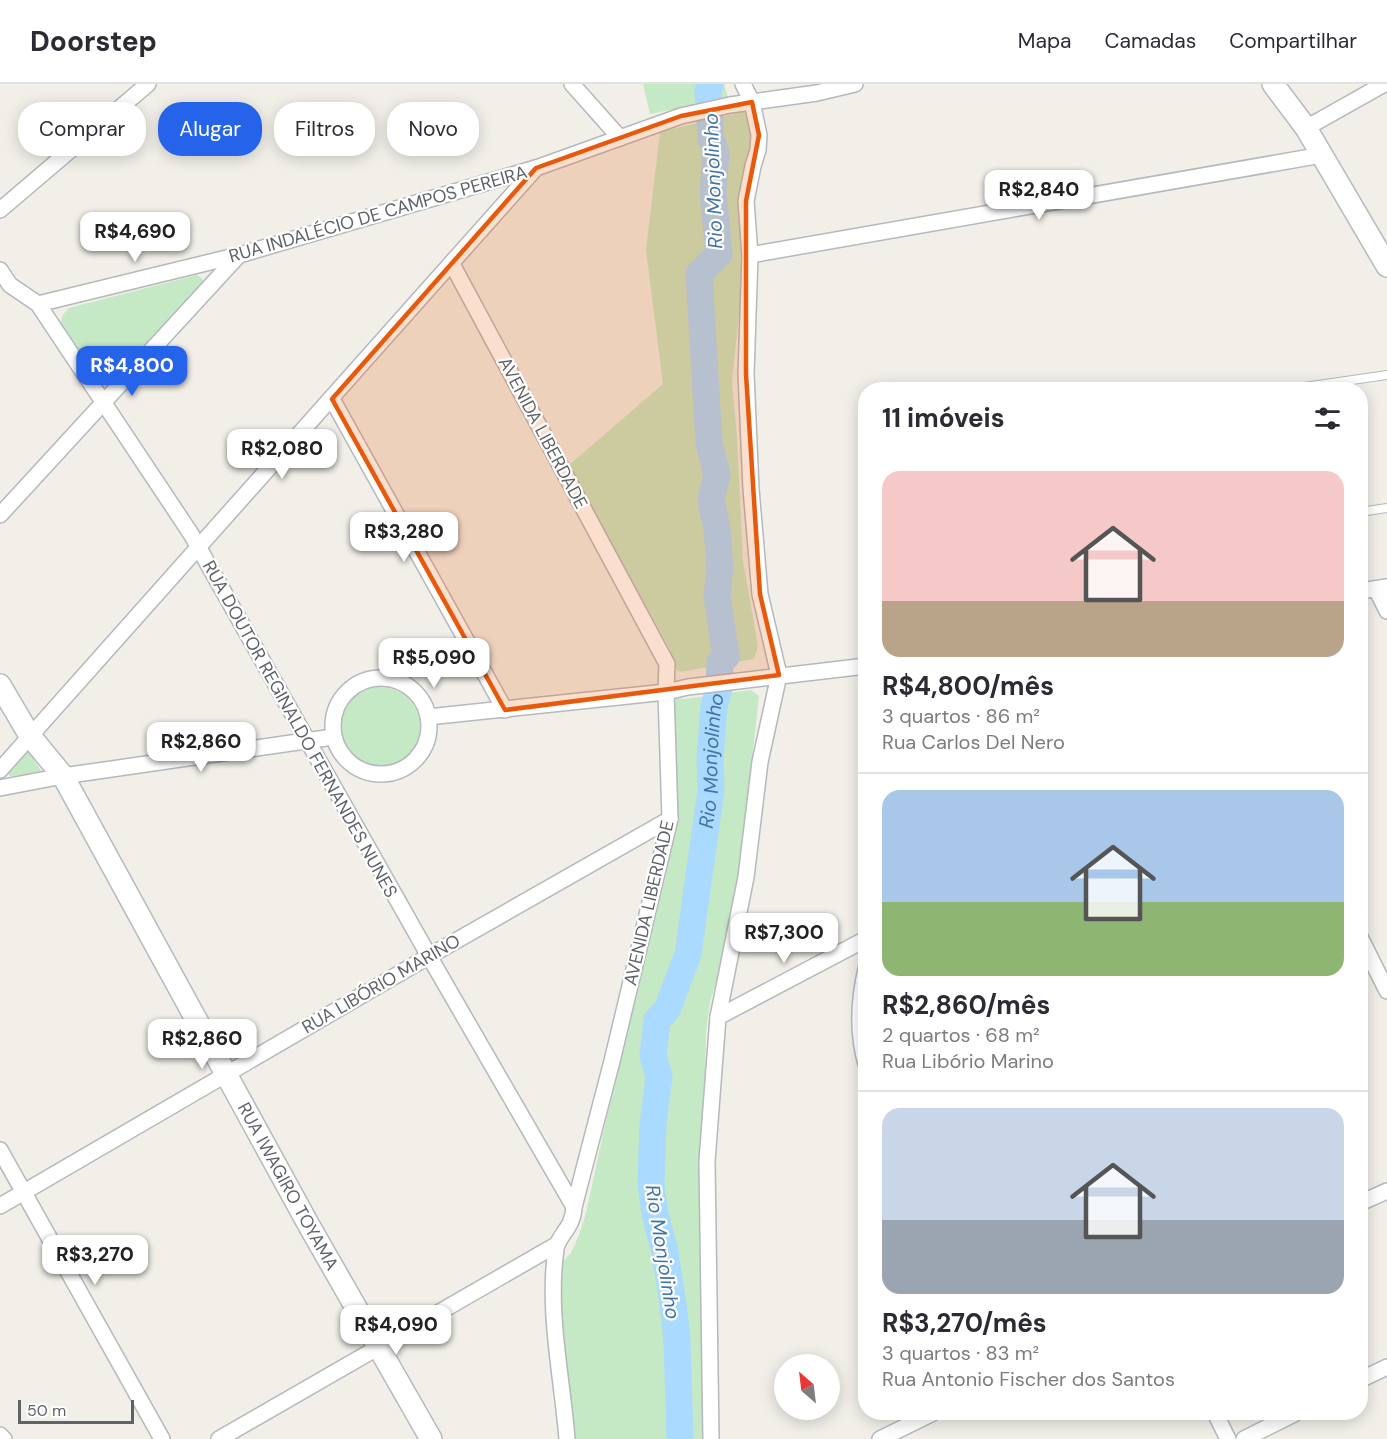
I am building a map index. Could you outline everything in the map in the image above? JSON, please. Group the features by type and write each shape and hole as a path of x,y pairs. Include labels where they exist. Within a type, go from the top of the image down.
{"street":[{"path":"0,210 148,84"},
{"path":"572,84 620,138"},
{"path":"711,1439 707,1161 718,1017 746,877 760,762 779,675 760,594 751,489 746,374 750,255 746,201 758,150 759,135 752,102 743,84"},
{"name":"RUA INDALÉCIO DE CAMPOS PEREIRA","path":"38,304 239,255 536,168 681,116 730,105 817,93 855,84"},
{"path":"1273,84 1306,128 1387,266"},
{"path":"1306,128 1384,84"},
{"path":"750,255 1322,155"},
{"path":"0,770 536,168"},
{"path":"0,515 239,255"},
{"name":"AVENIDA LIBERDADE","path":"452,264 667,664 670,819 573,1218 556,1245"},
{"name":"RUA DOUTOR REGINALDO FERNANDES NUNES","path":"0,270 5,286 38,304 199,548 429,956 574,1207"},
{"path":"332,399 505,710"},
{"path":"1382,588 1387,611"},
{"path":"428,717 666,692 779,675 858,667"},
{"path":"371,679 390,679 407,686 421,699 428,717 428,735 421,753 408,766 390,773 372,774 354,767 341,754 333,737 333,718 340,700 353,686 371,679"},
{"name":"RUA IWAGIRO TOYAMA","path":"0,685 30,736 63,776 378,1348 431,1439"},
{"path":"0,788 63,776 333,737"},
{"name":"RUA LIBÓRIO MARINO","path":"0,1206 429,956 670,819"},
{"path":"718,1017 858,943"},
{"path":"1368,953 1387,991"},
{"path":"0,1150 162,1439"},
{"path":"1368,1199 1387,1191"},
{"path":"219,1439 556,1245"},
{"path":"556,1245 555,1325 567,1439"},
{"path":"1368,1376 1387,1367"},
{"path":"880,1439 919,1420"},
{"path":"1218,1420 1228,1439"},
{"path":"1244,1439 1282,1420"},
{"path":"0,1435 4,1439"}],"lane":[{"path":"1339,382 1387,375"},
{"path":"1368,511 1387,508"}],"highlighted area":[{"path":"752,102 759,135 746,201 746,374 760,594 779,675 505,710 332,399 536,168 681,116"}],"green space":[{"path":"643,84 724,84 728,98 650,114"},
{"path":"746,111 751,120 753,136 751,154 742,181 738,205 744,267 732,381 743,561 758,646 754,659 680,672 674,667 670,649 568,466 663,384 646,250 660,132"},
{"path":"197,275 206,282 206,289 111,382 104,383 99,380 62,328 62,317 69,308"},
{"path":"380,687 395,690 408,699 417,712 420,727 417,742 408,755 395,764 380,767 365,764 352,755 343,742 340,727 343,712 352,699 365,690"},
{"path":"751,690 759,696 744,832 727,947 710,1002 706,1032 705,1439 571,1439 558,1271 559,1265 571,1253 586,1213 605,1125 668,867 676,819 674,698 684,699"},
{"path":"27,749 41,771 35,774 10,776 6,772"}],"waterway":[{"name":"Rio Monjolinho","path":"680,1439 677,1341 673,1304 651,1184 653,1124 659,1076 653,1056 657,1020 667,1010 688,954 711,790 710,759 714,706 719,689 720,662 726,657 717,596 720,566 717,529 711,500 717,475 709,443 699,274 719,254 713,192 716,152 711,139 708,92 710,84"}]}
